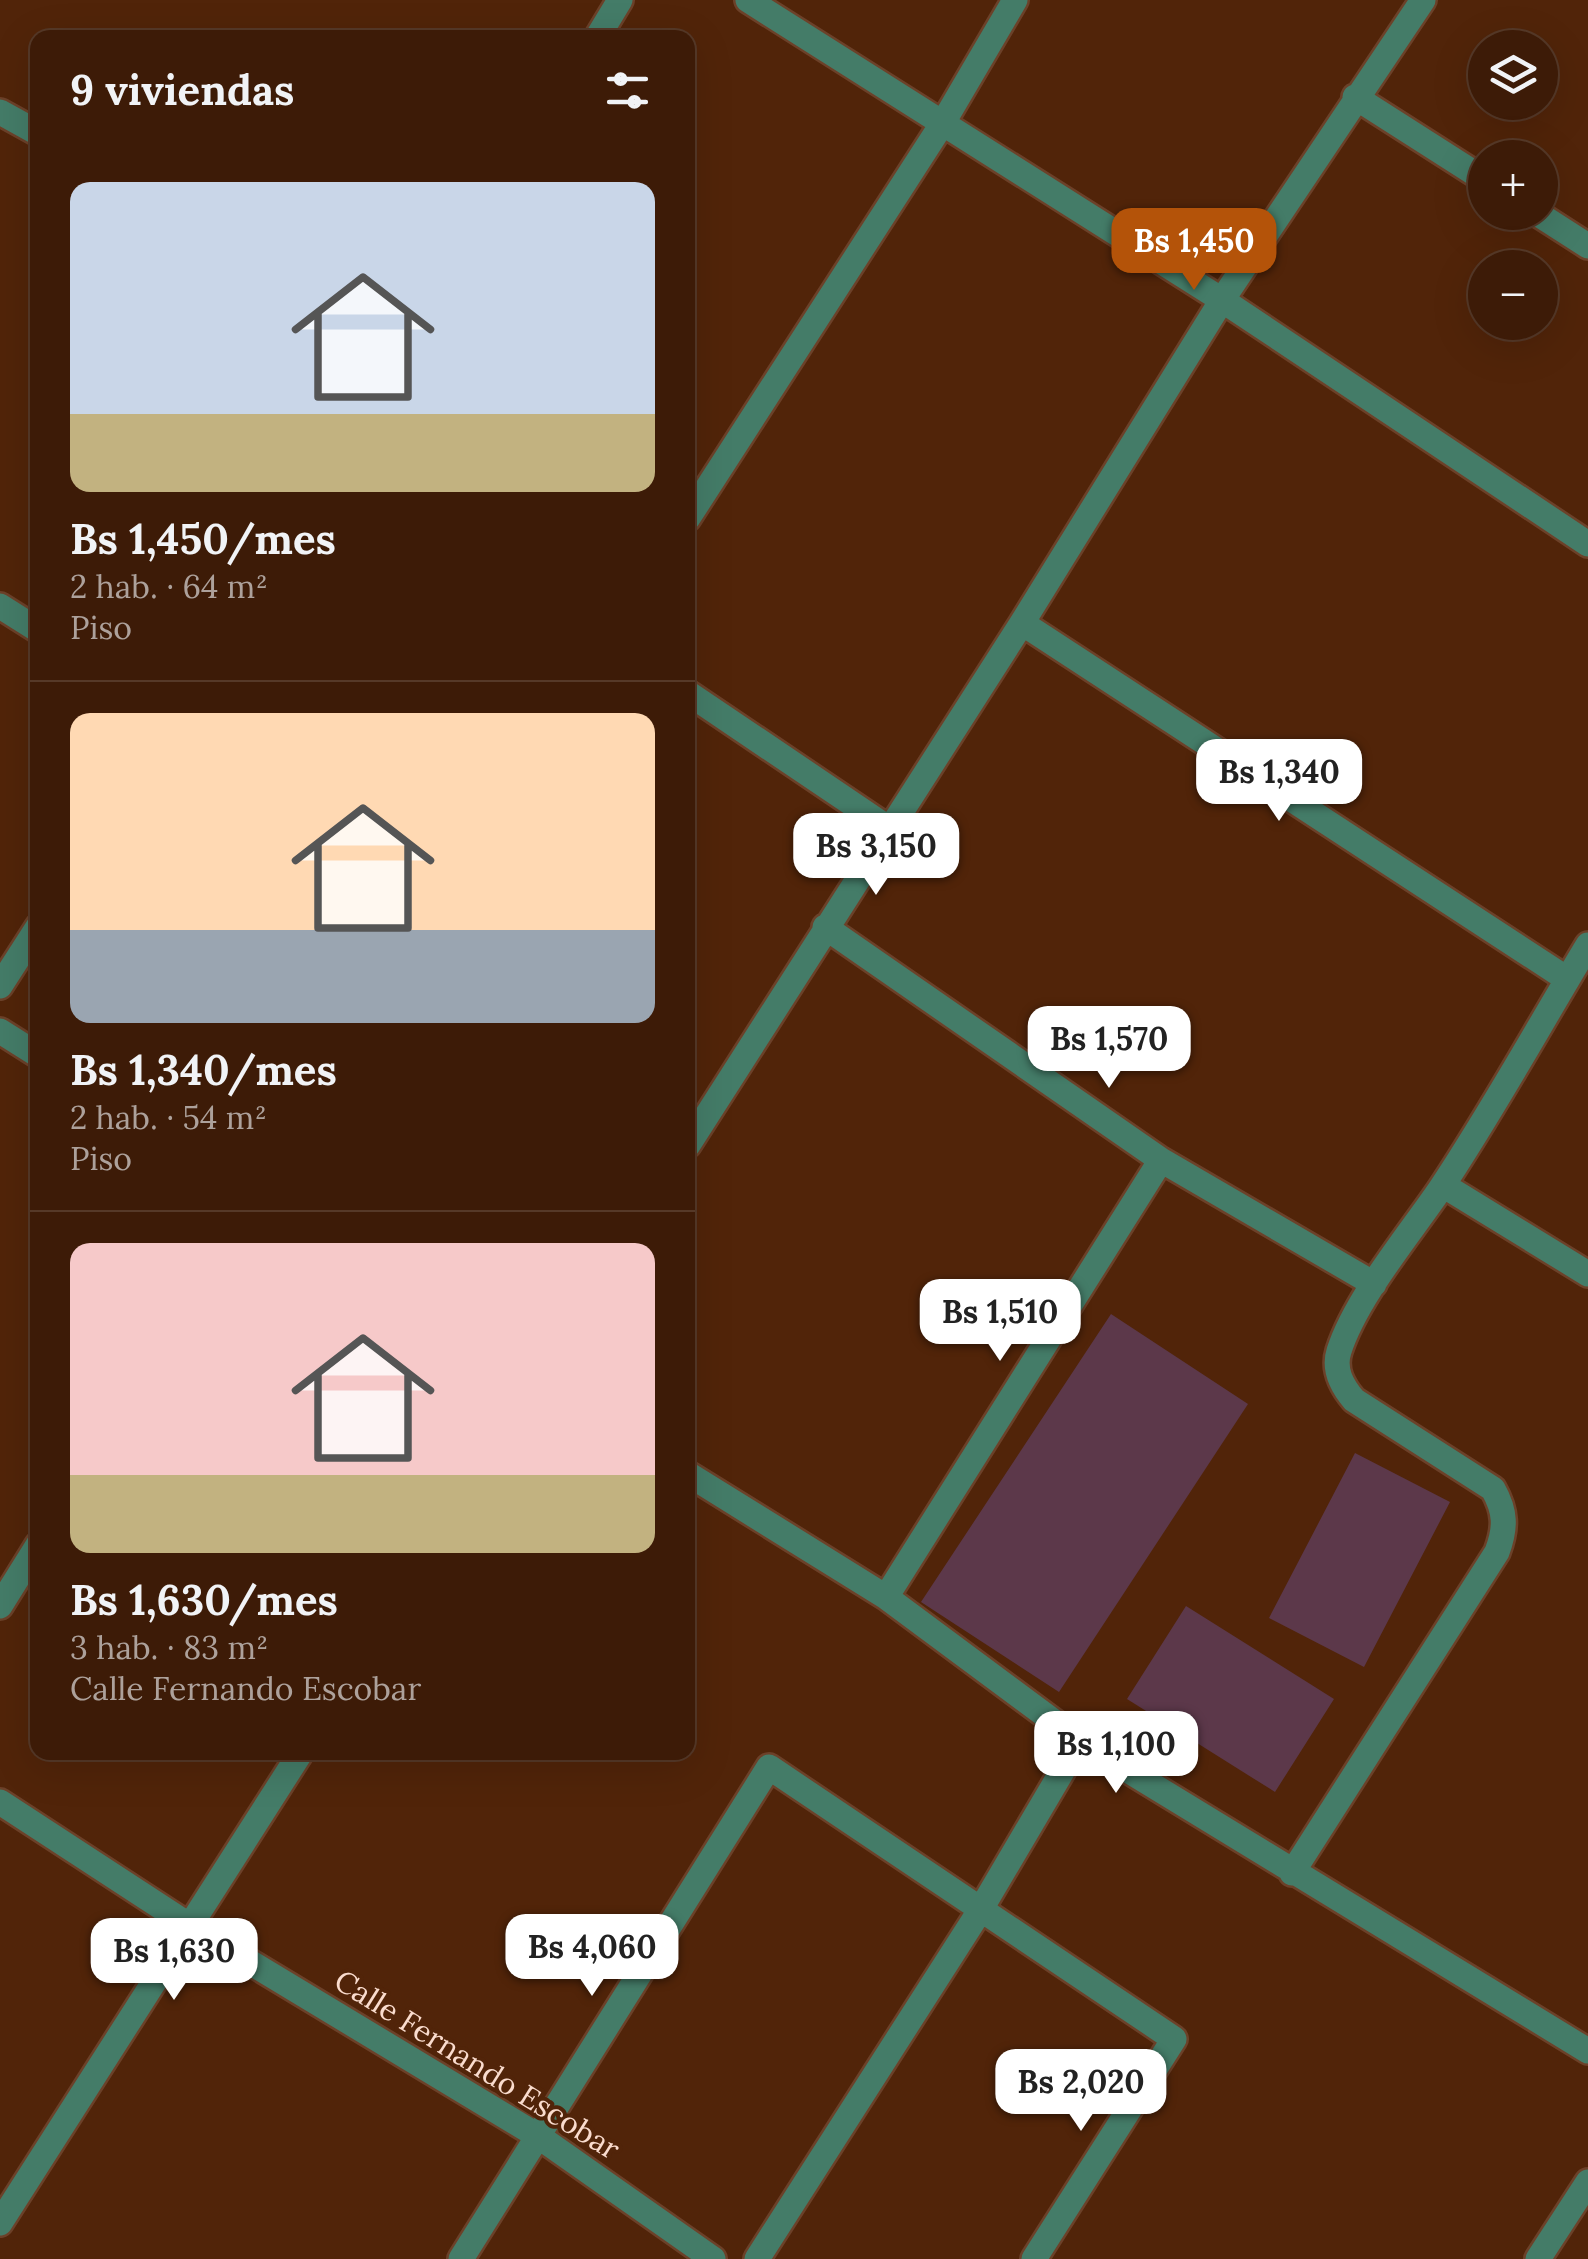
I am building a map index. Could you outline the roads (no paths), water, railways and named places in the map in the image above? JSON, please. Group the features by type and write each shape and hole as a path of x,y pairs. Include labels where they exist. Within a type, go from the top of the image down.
{"street":[{"path":"748,0 1222,300 1588,544"},
{"path":"695,507 944,121 1015,0"},
{"path":"695,1135 1022,623 1222,300 1423,0"},
{"path":"600,30 609,4"},
{"path":"1355,97 1468,169"},
{"path":"0,112 30,129"},
{"path":"1558,227 1588,246"},
{"path":"0,606 30,625"},
{"path":"1022,623 1567,979"},
{"path":"695,698 888,828"},
{"path":"825,927 1161,1160 1374,1284"},
{"path":"4,971 30,938"},
{"path":"1292,1872 1497,1552 1505,1520 1493,1489 1354,1400 1343,1388 1338,1372 1340,1348 1374,1284 1443,1185 1588,945"},
{"path":"0,1031 30,1050"},
{"path":"886,1597 1161,1160"},
{"path":"1443,1185 1588,1274"},
{"path":"695,1478 886,1597 1080,1742 1588,2050"},
{"path":"0,1606 30,1558"},
{"path":"757,2259 981,1909 1080,1742"},
{"path":"0,2223 296,1760"},
{"path":"461,2259 768,1767 1174,2039 1034,2259"},
{"name":"Calle Fernando Escobar","path":"0,1802 190,1926 538,2136 712,2259"},
{"path":"1538,2259 1588,2182"}]}
